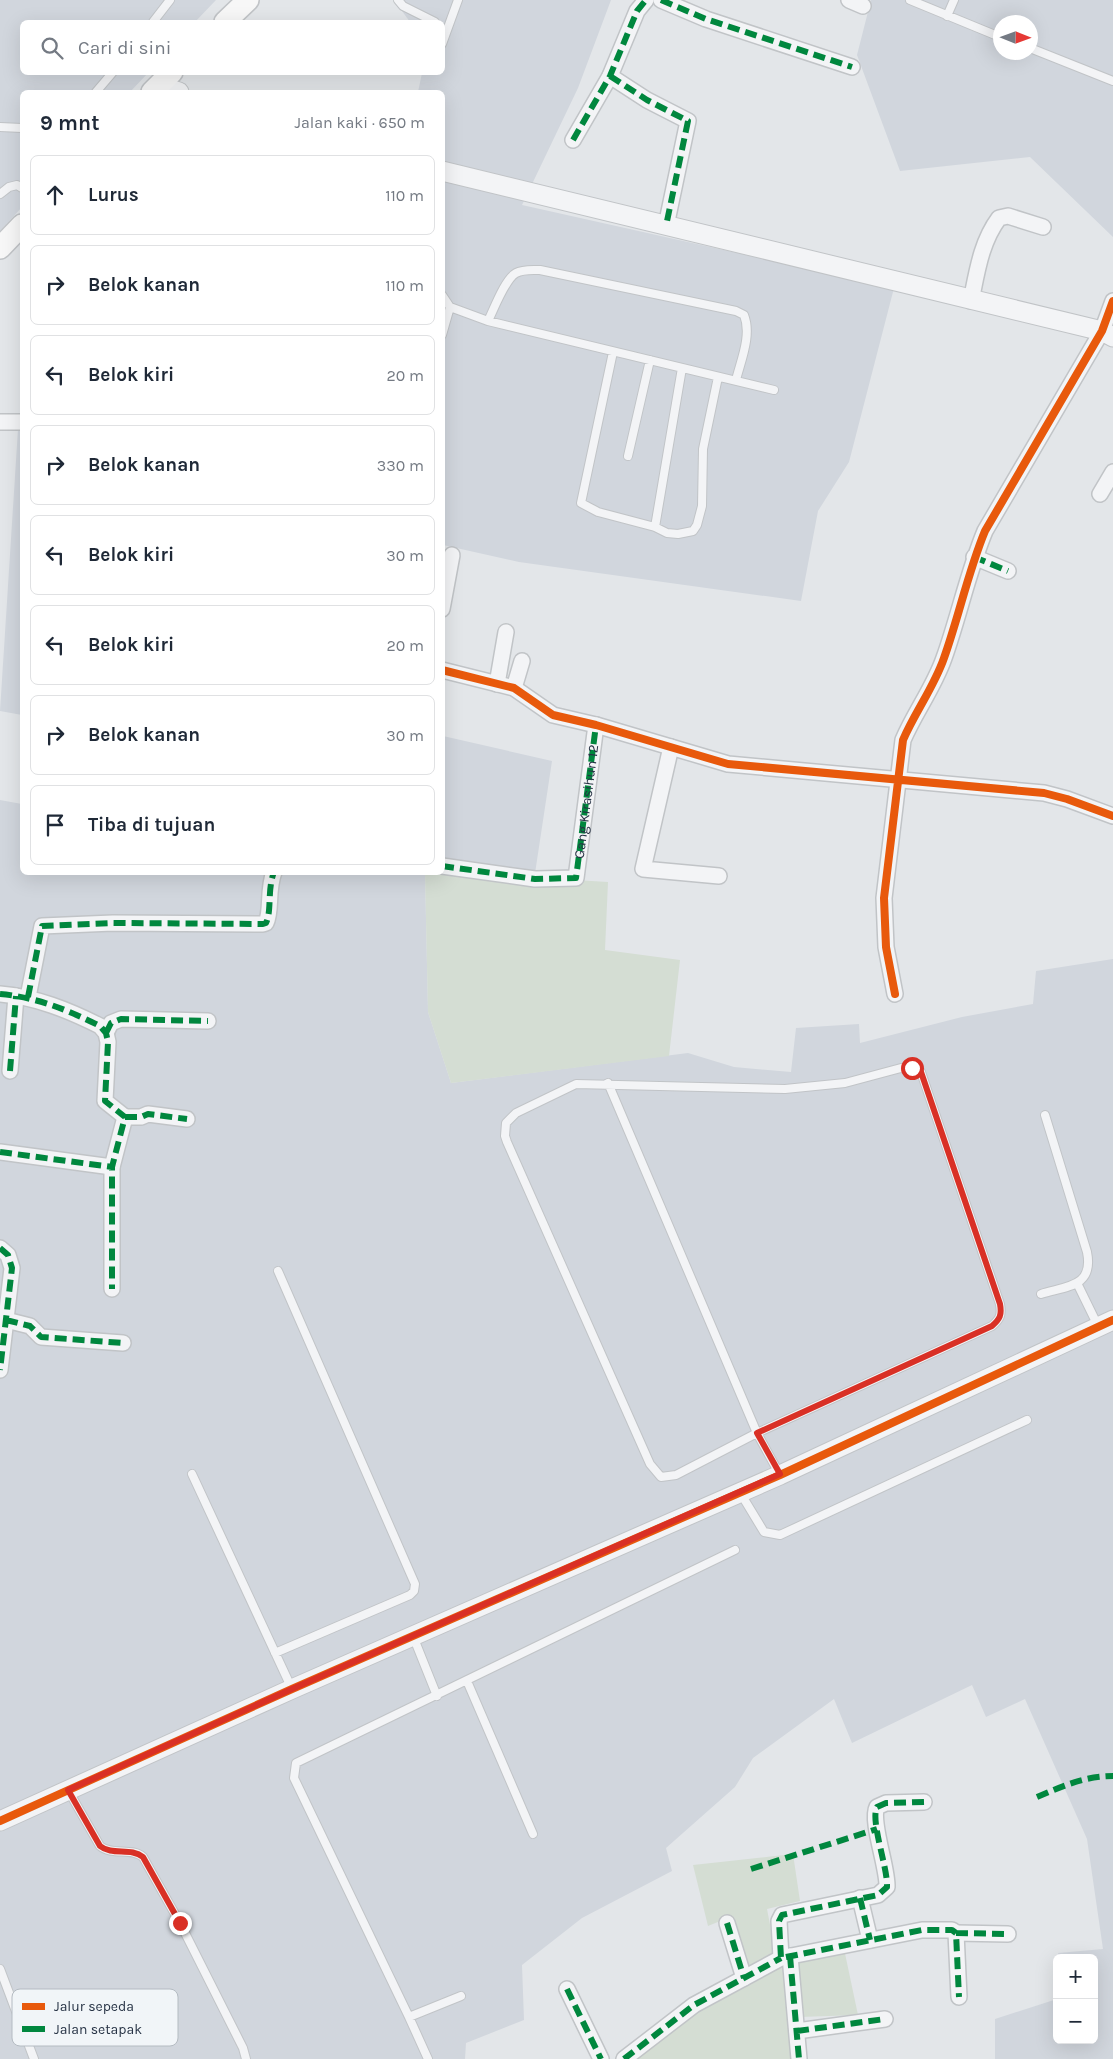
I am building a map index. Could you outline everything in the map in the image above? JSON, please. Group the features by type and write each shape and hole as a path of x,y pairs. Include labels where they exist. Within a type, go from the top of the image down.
{"main road":[{"path":"227,20 248,0"},
{"path":"0,248 20,227"}],"street":[{"path":"573,140 610,76 637,11 646,0"},
{"path":"660,0 706,19 852,67"},
{"path":"849,0 864,6"},
{"path":"610,76 647,100 688,121 666,226"},
{"path":"161,84 174,90"},
{"path":"445,172 1107,334"},
{"path":"971,301 981,253 992,226 999,218 1008,216 1043,226"},
{"path":"895,994 886,947 884,898 897,781 904,740 914,716 942,664 974,557 984,531 1107,334 1113,301"},
{"path":"0,422 20,422"},
{"path":"1100,494 1113,472"},
{"path":"445,593 452,555"},
{"path":"974,557 1008,571"},
{"path":"497,684 506,632"},
{"path":"514,688 522,661"},
{"path":"445,671 514,688 553,715 596,725 728,764 1044,793 1067,799 1113,816"},
{"name":"Gang Kirasihun 12","path":"445,866 536,879 576,878 596,725"},
{"path":"671,747 643,869 719,876"},
{"path":"10,1071 22,996 42,926 113,923 263,924 268,918 268,892 273,875"},
{"path":"0,994 22,996 84,1018 100,1026 106,1033 108,1042 105,1101 124,1117 141,1117 148,1114 187,1119"},
{"path":"106,1033 111,1023 121,1019 208,1022"},
{"path":"112,1289 112,1167 124,1117"},
{"path":"0,1152 112,1167"},
{"path":"0,1248 8,1255 12,1268 0,1370"},
{"path":"6,1320 30,1326 41,1337 123,1343"},
{"path":"0,1821 292,1689 740,1492 1106,1324"},
{"path":"799,2059 797,2031 779,1921 782,1915 882,1893 887,1887 875,1809 882,1804 924,1802"},
{"path":"860,1898 870,1940"},
{"path":"727,1923 744,1978"},
{"path":"624,2059 694,2005 785,1957 922,1930 1008,1934"},
{"path":"956,1933 959,1997"},
{"path":"567,1989 600,2059"},
{"path":"797,2031 885,2019"}],"lane":[{"path":"155,20 170,0"},
{"path":"398,0 403,6 431,20"},
{"path":"445,28 458,0"},
{"path":"910,0 993,34"},
{"path":"947,16 954,0"},
{"path":"1038,51 1113,81"},
{"path":"98,90 110,75"},
{"path":"0,127 20,128"},
{"path":"0,194 9,187 17,185 20,187"},
{"path":"488,321 510,277 518,272 528,270 540,270 736,311 744,315 747,327 746,344 736,380"},
{"path":"445,300 450,307 488,321 774,390"},
{"path":"445,324 450,307"},
{"path":"613,352 581,503 582,506 598,512 655,527 667,533 678,534 693,531 697,525 704,486 702,449 718,376"},
{"path":"628,456 650,360"},
{"path":"655,527 682,368"},
{"path":"902,1068 918,1069 921,1072 1000,1304 1000,1316 992,1326 757,1433 676,1475 661,1477 655,1473 505,1136 506,1123 516,1113 576,1084 608,1083 785,1089 845,1083 902,1068"},
{"path":"608,1083 757,1433 780,1474"},
{"path":"1041,1294 1077,1283 1087,1274 1088,1257 1045,1115"},
{"path":"275,1653 410,1595 414,1591 415,1584 278,1271"},
{"path":"1077,1283 1106,1324"},
{"path":"740,1492 760,1528 769,1534 780,1535 1027,1420"},
{"path":"192,1474 292,1689"},
{"path":"428,2059 294,1778 294,1767 299,1760 437,1696 734,1550"},
{"path":"413,1636 437,1696"},
{"path":"467,1681 533,1834"},
{"path":"68,1790 100,1846 108,1851 136,1853 143,1857 180,1923 243,2048 246,2059"},
{"path":"0,1969 12,2001"},
{"path":"409,2017 460,1996"},
{"path":"29,2046 34,2059"}],"shaded area":[{"path":"0,0 216,0 197,20 20,20 20,75 146,75 132,90 20,90 20,209 0,231"},
{"path":"394,0 611,0 578,88 522,205 894,288 849,462 818,511 801,601 519,562 445,545 445,90 418,90 422,75 445,75 445,20 409,20"},
{"path":"871,0 1113,0 1113,237 1030,157 900,171 857,55"},
{"path":"18,429 20,429 20,715 0,711"},
{"path":"445,736 552,761 534,880 445,869"},
{"path":"0,800 20,804 20,875 425,875 428,1012 451,1083 688,1053 734,1067 791,1072 796,1028 859,1024 860,1043 962,1017 1033,1004 1036,971 1113,959 1113,2059 995,2059 995,2019 1053,2000 1053,2044 1098,2044 1098,1954 1058,1953 1103,1949 1087,1839 1025,1699 986,1717 972,1685 852,1743 834,1699 753,1758 735,1787 666,1848 672,1871 582,1918 522,1965 524,2020 466,2043 465,2059 0,2059"},
{"path":"445,872 608,882 605,950 680,960 669,1056 451,1083 428,1012 425,875 445,875"},
{"path":"793,1854 800,1901 767,1909 776,1956 843,1944 858,2015 800,2017 802,2059 630,2059 652,2035 744,1967 730,1917 708,1926 693,1865"}],"marked path":[{"path":"573,140 610,76 637,11 646,0"},
{"path":"661,0 706,19 852,67"},
{"path":"610,76 647,100 688,121 666,226"},
{"path":"974,557 1008,571"},
{"path":"445,866 535,879 576,878 596,725"},
{"path":"28,997 42,926 113,923 263,924 266,923 268,918 273,875"},
{"path":"0,994 39,1001 64,1010 100,1026 106,1033 108,1042 105,1101 125,1117 112,1167 112,1289"},
{"path":"10,1071 16,996"},
{"path":"106,1033 111,1023 121,1019 208,1021"},
{"path":"125,1117 141,1117 148,1114 187,1119"},
{"path":"0,1152 112,1167"},
{"path":"0,1248 8,1255 12,1268 0,1370"},
{"path":"6,1320 30,1326 41,1337 123,1343"},
{"path":"1037,1797 1084,1780 1113,1776"},
{"path":"924,1802 886,1803 877,1807 875,1814 877,1833 887,1887 878,1895 782,1915 779,1921 781,1958 922,1930 952,1930 956,1933 959,1997"},
{"path":"751,1869 877,1829"},
{"path":"860,1898 870,1940"},
{"path":"727,1923 744,1978"},
{"path":"956,1933 1008,1934"},
{"path":"790,1956 799,2059"},
{"path":"624,2059 694,2005 781,1958"},
{"path":"567,1989 601,2059"},
{"path":"797,2031 885,2019"}],"cycle path":[{"path":"895,994 886,947 884,898 903,740 940,669 985,531 1102,331 1113,301"},
{"path":"445,671 514,688 553,715 596,725 728,764 1044,793 1067,799 1113,816"},
{"path":"0,1821 292,1689 780,1475 1113,1320"}],"route":[{"path":"180,1923 143,1857 136,1853 108,1851 100,1846 68,1790 780,1474 757,1433 992,1326 998,1321 1001,1311 1000,1304 921,1072 918,1069 912,1068"}]}
